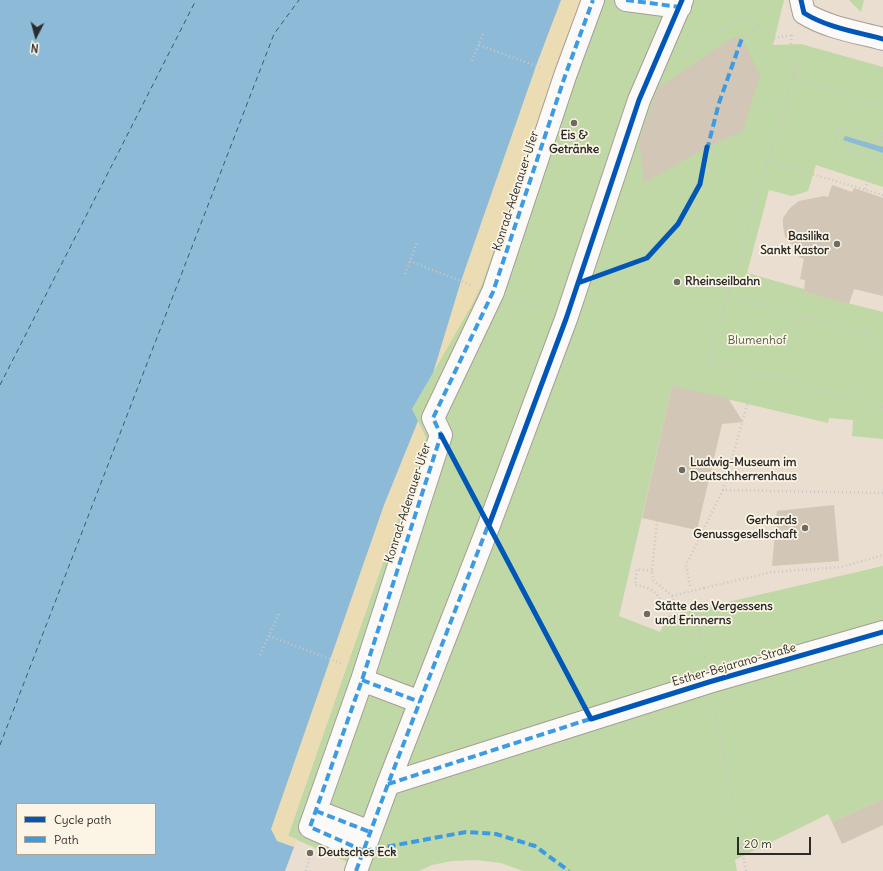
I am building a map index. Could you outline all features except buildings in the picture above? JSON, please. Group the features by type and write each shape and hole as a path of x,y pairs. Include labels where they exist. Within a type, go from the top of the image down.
{"street":[{"name":"Konrad-Adenauer-Ufer","path":"593,0 484,289 433,418 441,435 363,676 316,811 364,852 388,784 566,319 639,100 681,4 626,0"},
{"path":"801,0 804,13 813,18 831,26 883,40"},
{"name":"Esther-Bejarano-Straße","path":"388,784 709,682 883,632"},
{"path":"363,676 420,702"}],"path":[{"path":"651,73 661,71 741,18 753,20 775,38"},
{"path":"742,38 760,26"},
{"path":"472,61 484,31"},
{"path":"792,35 789,57 798,60 709,360 883,407"},
{"path":"479,46 544,69"},
{"path":"792,77 883,105"},
{"path":"883,131 882,141 839,128 834,144 883,159"},
{"path":"865,189 875,157"},
{"path":"767,161 883,195"},
{"path":"405,274 417,242"},
{"path":"410,261 566,319"},
{"path":"729,296 883,339"},
{"path":"690,586 686,565 723,490 756,373"},
{"path":"441,435 488,525"},
{"path":"723,490 883,493"},
{"path":"652,571 637,569 635,585 648,587 662,600 665,610 674,609 672,596 653,580 652,571 657,521"},
{"path":"672,596 772,572 841,567 883,555"},
{"path":"695,610 746,871"},
{"path":"260,655 279,613"},
{"path":"269,636 363,676"},
{"path":"306,871 313,846"}],"green space":[{"name":"Blumenhof","path":"561,0 784,0 773,45 801,44 883,67 883,187 816,165 808,191 792,196 769,190 747,273 804,289 804,292 883,312 883,439 852,436 853,420 829,418 828,423 672,386 619,616 660,632 668,616 883,566 883,799 832,822 828,814 735,860 737,871 523,871 501,863 476,860 452,861 432,865 419,871 368,871 288,836 426,438 412,409 433,373 461,281"},
{"path":"849,0 864,0 861,12"}],"sand":[{"path":"561,0 582,0 482,284 433,373 461,281 536,66"},
{"path":"418,421 426,438 288,836 297,839 294,847 277,841 270,829 384,505"}],"water":[{"path":"0,0 561,0 536,66 461,281 433,373 412,409 418,421 384,505 271,829 277,841 294,847 285,871 0,871"},
{"path":"845,136 883,147 883,153 843,140"}],"ferry route":[{"path":"0,385 196,0"},
{"path":"0,745 274,34 299,0"}],"marked path":[{"path":"364,851 310,827 362,680 441,435 433,418 493,292 565,76 593,0"},
{"path":"626,0 680,7"},
{"path":"707,150 719,103 742,38"},
{"path":"356,871 489,523"},
{"path":"362,680 420,702"},
{"path":"388,784 593,718"},
{"path":"316,811 370,832"},
{"path":"364,851 466,832 496,834 535,846 569,871"}],"cycle path":[{"path":"489,525 566,319 639,100 682,0"},
{"path":"801,0 804,13 813,18 843,29 883,39"},
{"path":"578,283 647,258 678,224 700,184 707,147"},
{"path":"441,435 591,719 709,682 883,632"}],"place":[{"name":"Eis & Getränke","path":"574,123"},
{"name":"Basilika Sankt Kastor","path":"837,244"},
{"name":"Rheinseilbahn","path":"677,282"},
{"name":"Ludwig-Museum im Deutschherrenhaus","path":"682,470"},
{"name":"Gerhards Genussgesellschaft","path":"805,528"},
{"name":"Stätte des Vergessens und Erinnerns","path":"647,614"},
{"name":"Deutsches Eck","path":"310,853"}]}
